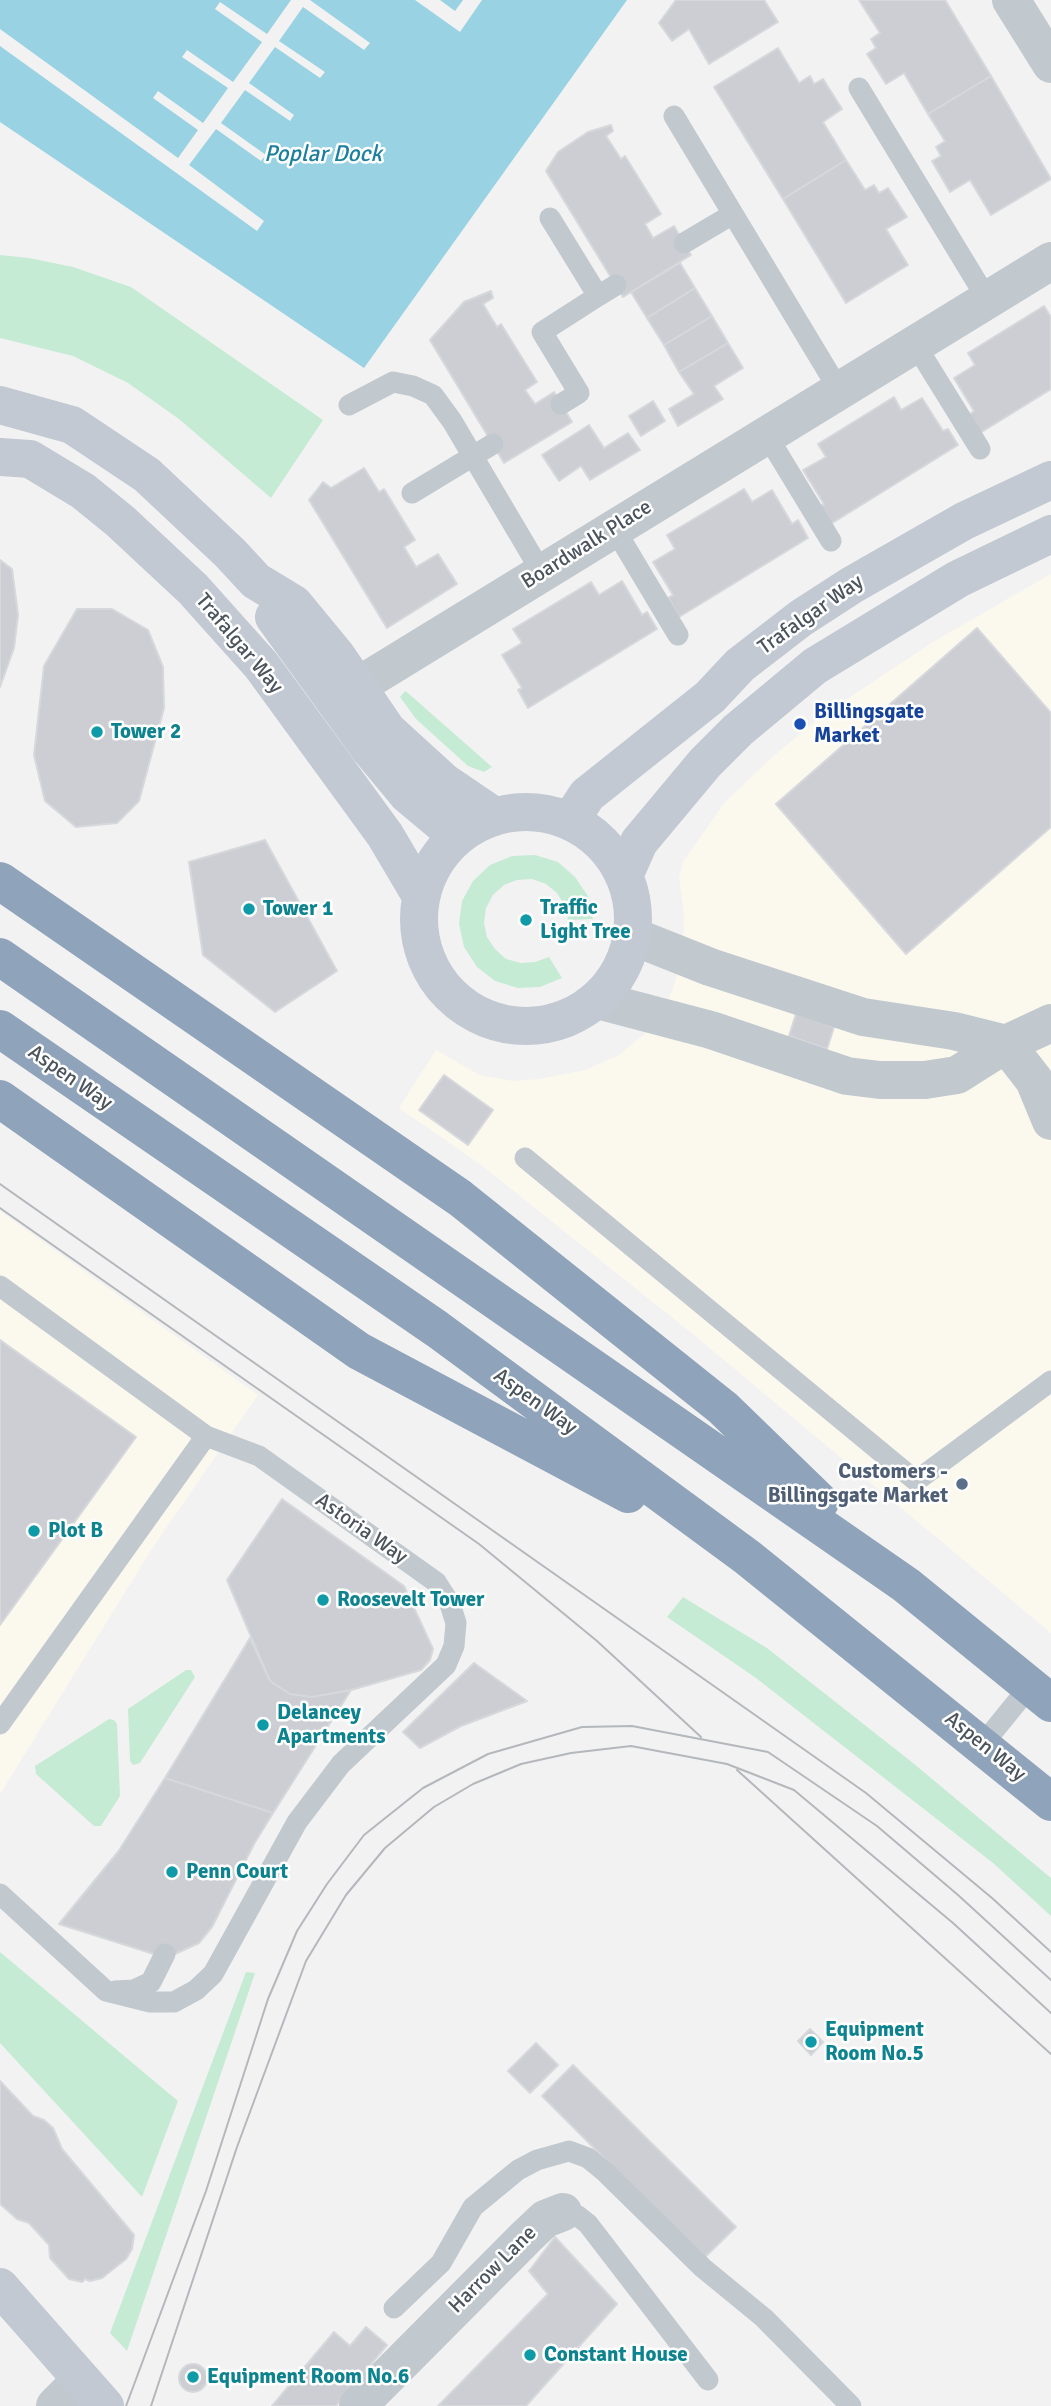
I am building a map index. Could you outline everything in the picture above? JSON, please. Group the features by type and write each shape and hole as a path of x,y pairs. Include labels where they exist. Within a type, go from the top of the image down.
{"highway":[{"path":"0,881 460,1198 594,1308 723,1408 906,1585"},
{"path":"0,957 906,1585 1040,1695"},
{"name":"Aspen Way","path":"0,1029 437,1329 747,1558 1051,1802"},
{"path":"0,1099 359,1351 747,1558"}],"street":[{"path":"1011,0 1051,64"},
{"name":"Boardwalk Place","path":"346,693 1051,261"},
{"path":"0,405 72,425 146,475 230,553 256,581 294,604 336,655 346,693 369,748 408,795 457,836"},
{"name":"Trafalgar Way","path":"0,457 30,459 83,491 120,521 193,589 270,677 379,825 421,896"},
{"name":"Trafalgar Way","path":"570,821 587,795 710,697 740,665 801,618 852,585 964,521 1051,480"},
{"path":"624,876 639,842 705,763 738,730 815,666 958,579 1051,534"},
{"path":"346,693 444,782 494,816"},
{"path":"532,812 552,814 570,821 602,844 624,876 632,905 632,936 620,971 597,1000 575,1015 550,1024 524,1027 498,1023 473,1013 451,996 434,975 423,950 418,923 421,896 428,873 440,853 457,836 475,824 494,816 532,812"},
{"path":"632,936 710,967 863,1017 954,1031 1006,1044 1034,1080 1051,1121"},
{"path":"597,1000 711,1030 847,1076 880,1080 925,1080 957,1075 1006,1044 1051,1023"},
{"name":"Harrow Lane","path":"358,2406 545,2219 563,2212"},
{"path":"0,2287 84,2397"}],"lane":[{"path":"859,88 987,299"},
{"path":"674,116 839,390"},
{"path":"684,243 733,214"},
{"path":"550,218 607,291 542,332 579,393 561,404"},
{"path":"915,344 980,449"},
{"path":"349,405 393,382 413,386 433,395 542,572"},
{"path":"766,434 831,541"},
{"path":"412,493 493,444"},
{"path":"614,528 678,635"},
{"path":"525,1158 916,1481 1051,1381"},
{"name":"Astoria Way","path":"0,1286 206,1436 259,1456 436,1582 450,1604 456,1623 454,1646 446,1665 341,1764 296,1822 226,1951 212,1973 196,1990 174,2002 150,2002 106,1991"},
{"path":"0,1724 206,1436"},
{"path":"982,1745 1040,1695"},
{"path":"0,1894 106,1991 134,1990 151,1982 165,1954"},
{"path":"394,2308 441,2263 473,2207 519,2170 554,2154 569,2151 588,2158 703,2268 764,2318 851,2406"},
{"name":"Harrow Lane","path":"563,2212 578,2216 588,2224 708,2380"},
{"path":"441,2263 470,2292"}],"shaded area":[{"name":"Billingsgate Market","path":"1051,574 1051,1633 694,1335 480,1164 399,1108 436,1050 479,1075 513,1081 585,1070 619,1055 653,1027 673,989 683,948 684,914 679,877 683,862 724,803 820,717 933,642"},
{"path":"0,1211 258,1395 153,1547 0,1794"}],"green space":[{"path":"0,255 73,267 131,287 323,420 271,498 179,419 128,383 73,356 0,338"},
{"path":"405,691 492,767 484,772 468,766 416,719 400,697"},
{"path":"535,855 558,862 575,877 588,896 593,919 568,920 565,906 557,893 546,884 532,879 517,880 504,885 493,895 486,908 484,923 487,937 495,949 506,959 521,963 549,957 562,978 540,987 518,988 495,981 477,967 464,947 459,924 462,901 473,881 490,865 512,856"},
{"path":"683,1597 767,1648 913,1763 1051,1878 1051,1916 993,1863 756,1678 667,1617"},
{"path":"186,1670 191,1670 195,1677 140,1763 133,1765 130,1761 128,1709"},
{"path":"109,1719 117,1724 120,1796 101,1826 94,1826 36,1774 35,1766"},
{"path":"0,1952 178,2101 142,2197 0,2043"},
{"path":"246,1972 255,1973 127,2351 110,2333"}],"water":[{"name":"Poplar Dock","path":"0,0 627,0 364,368 0,122"}],"pier":[{"path":"291,0 310,0 370,43 364,50 303,7 279,41 325,72 320,78 275,47 249,83 294,115 290,121 245,90 221,123 266,155 261,161 216,129 189,165 264,221 257,231 0,46 0,29 178,158 198,130 153,98 158,91 203,123 228,88 182,57 187,50 233,82 262,42 215,9 220,2 267,34"},
{"path":"415,0 440,0 455,11 463,0 482,0 460,32"}],"building":[{"path":"676,0 764,0 778,22 709,64 689,29 672,41 659,23"},
{"path":"859,0 945,0 991,76 928,114 904,73 886,84 867,54 876,48 871,39 880,33"},
{"path":"778,48 799,83 810,76 814,84 823,79 842,109 823,122 846,160 783,199 714,87"},
{"path":"991,76 1051,179 991,215 970,180 950,192 932,161 941,156 936,147 945,141 928,114"},
{"path":"611,125 613,131 606,136 621,159 625,156 661,214 645,224 653,238 674,226 691,255 623,297 546,171 558,152 588,132"},
{"path":"846,160 865,190 874,185 879,193 888,188 907,217 886,229 908,265 846,303 783,199"},
{"path":"680,263 695,288 647,318 631,292"},
{"path":"695,288 712,316 664,345 647,318"},
{"path":"491,291 493,298 483,304 497,327 501,324 537,382 525,390 535,404 554,392 572,422 504,463 430,340 464,302"},
{"path":"1044,306 1051,317 1051,389 980,433 969,415 974,411 954,378 975,365 968,353"},
{"path":"712,316 728,343 679,372 664,345"},
{"path":"728,343 743,368 714,386 723,399 678,426 669,409 694,394 679,372"},
{"path":"894,397 901,410 922,398 943,431 948,429 958,445 829,525 818,507 824,504 803,470 826,457 818,444"},
{"path":"653,401 665,421 641,436 629,416"},
{"path":"589,425 604,448 628,433 640,450 590,480 581,466 559,481 542,455"},
{"path":"364,468 379,492 384,489 415,540 404,547 416,567 438,554 457,584 387,628 309,500 323,482 331,488"},
{"path":"744,489 752,502 772,490 792,524 798,520 808,538 679,617 668,598 673,595 653,562 675,549 667,535"},
{"path":"0,560 12,569 18,615 14,648 0,687"},
{"path":"622,581 642,615 647,612 657,629 528,708 518,690 522,688 502,655 522,643 513,629 591,582 599,595"},
{"name":"Tower 2","path":"77,609 112,609 148,630 163,667 164,708 139,801 117,823 76,827 45,801 34,755 44,666"},
{"path":"977,628 1051,713 1051,827 906,954 776,804"},
{"name":"Tower 1","path":"265,840 337,971 275,1012 203,955 189,862"},
{"path":"796,1014 834,1027 827,1049 789,1036"},
{"path":"444,1075 493,1110 468,1145 419,1110"},
{"name":"Plot B","path":"0,1340 136,1437 0,1625"},
{"name":"Roosevelt Tower","path":"282,1499 404,1586 433,1649 430,1660 421,1670 351,1690 312,1697 290,1694 270,1681 227,1580"},
{"name":"Delancey Apartments","path":"250,1638 270,1681 290,1694 312,1697 351,1690 273,1813 165,1778"},
{"path":"474,1663 527,1701 461,1726 420,1748 403,1732"},
{"name":"Penn Court","path":"165,1778 273,1813 254,1844 212,1927 199,1943 175,1954 157,1955 59,1924 118,1852"},
{"name":"Equipment Room No.5","path":"810,2029 823,2042 811,2055 798,2041"},
{"path":"536,2043 558,2065 530,2093 508,2071"},
{"path":"573,2065 736,2227 704,2258 542,2096"},
{"path":"0,2081 33,2116 44,2120 53,2128 62,2149 134,2235 132,2249 126,2259 102,2278 90,2281 85,2279 82,2282 69,2279 50,2258 49,2245 29,2223 17,2219 0,2204"},
{"name":"Constant House","path":"555,2237 617,2304 526,2406 438,2406 548,2294 529,2271"},
{"path":"366,2327 387,2345 336,2406 272,2406 334,2332 350,2346"},
{"name":"Equipment Room No.6","path":"193,2364 203,2368 207,2378 203,2388 193,2392 183,2388 179,2378 183,2368"}],"tram line":[{"path":"0,1184 866,1793 992,1898 1051,1952"},
{"path":"0,1208 479,1544 597,1641 701,1737"},
{"path":"126,2406 206,2191 268,1999 297,1931 327,1884 364,1835 423,1788 488,1754 582,1727 632,1726 768,1752 877,1826 1051,1980"},
{"path":"151,2406 237,2147 306,1961 346,1895 385,1848 434,1807 473,1784 521,1764 571,1753 631,1746 727,1764 794,1790 953,1923 1051,2013"},
{"path":"737,1770 1051,2054"}],"place":[{"name":"Billingsgate Market","path":"800,724"},
{"name":"Tower 2","path":"97,732"},
{"name":"Tower 1","path":"249,909"},
{"name":"Traffic Light Tree","path":"526,920"},
{"name":"Customers - Billingsgate Market","path":"962,1484"},
{"name":"Plot B","path":"34,1531"},
{"name":"Roosevelt Tower","path":"323,1600"},
{"name":"Delancey Apartments","path":"263,1725"},
{"name":"Penn Court","path":"172,1872"},
{"name":"Equipment Room No.5","path":"811,2042"},
{"name":"Constant House","path":"530,2355"},
{"name":"Equipment Room No.6","path":"193,2377"}]}
